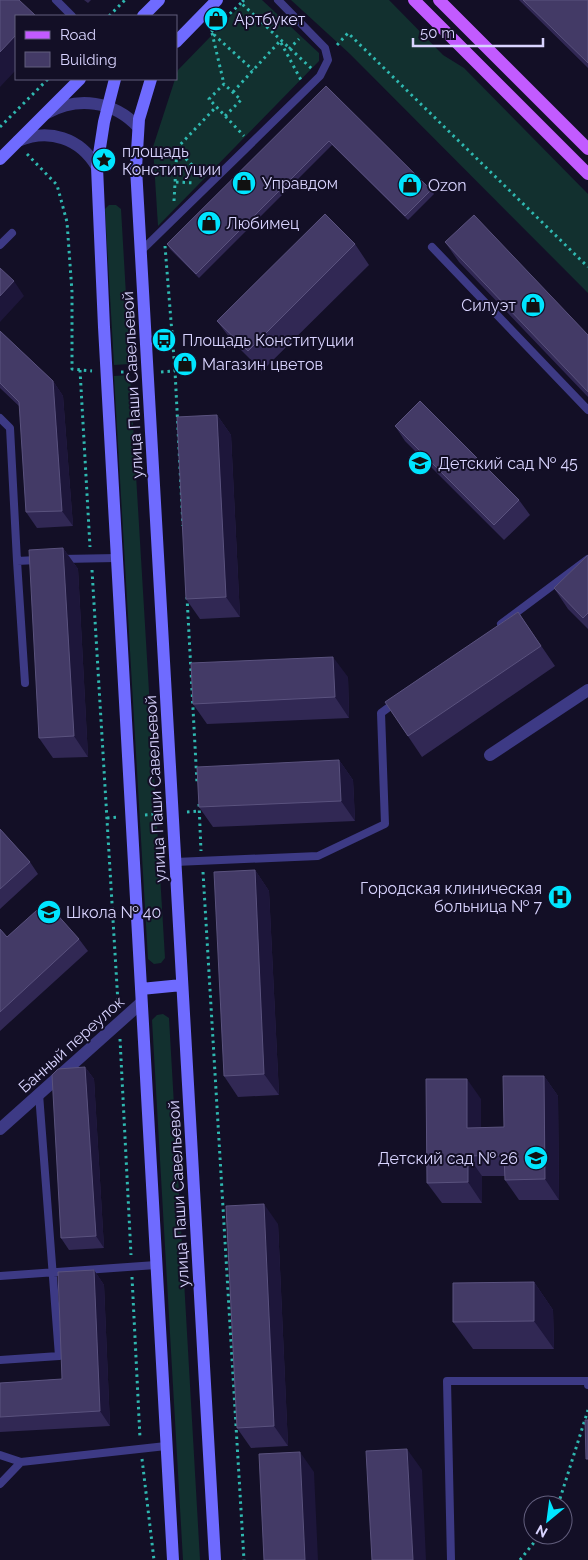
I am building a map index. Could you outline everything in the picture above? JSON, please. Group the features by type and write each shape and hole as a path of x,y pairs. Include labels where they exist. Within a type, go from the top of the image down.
{"main road":[{"path":"144,15 159,0"},
{"path":"178,40 218,0"},
{"path":"414,0 588,174"},
{"path":"439,0 588,149"},
{"path":"0,159 79,80"},
{"name":"улица Паши Савельевой","path":"115,80 97,167 106,373 173,1560"},
{"name":"улица Паши Савельевой","path":"151,80 145,95 138,127 136,168 215,1560"},
{"path":"141,989 182,985"}],"street":[{"path":"45,114 61,106 78,103 108,106 127,117 138,127"},
{"path":"17,142 40,135 63,138 83,149 97,167"},
{"path":"490,754 588,690"},
{"name":"Банный переулок","path":"0,1128 141,1003"}],"lane":[{"path":"56,0 71,15"},
{"path":"141,251 320,76 328,60 325,48 278,0"},
{"path":"0,245 12,233"},
{"path":"432,247 567,382 588,410"},
{"path":"0,418 10,428 25,683"},
{"path":"54,560 117,558"},
{"path":"493,630 588,559"},
{"path":"17,561 45,560"},
{"path":"175,862 318,856 385,824 382,713 405,695"},
{"path":"0,1360 59,1356 38,1094"},
{"path":"0,1276 156,1265"},
{"path":"451,1560 447,1381 588,1381 588,1385"},
{"path":"0,1455 21,1462 166,1446"},
{"path":"0,1484 21,1462"}],"path":[{"path":"110,15 125,0"},
{"path":"212,32 242,1 280,41 320,76"},
{"path":"212,32 253,70"},
{"path":"212,32 224,84 241,100 225,116"},
{"path":"327,55 348,33 588,268"},
{"path":"233,92 280,41"},
{"path":"280,41 306,90"},
{"path":"0,127 47,80"},
{"path":"224,84 209,99 252,143"},
{"path":"175,197 177,148 216,107"},
{"path":"17,142 57,185 67,222 72,292 72,368 106,373 175,371"},
{"path":"177,148 210,184"},
{"path":"174,220 165,246 175,371 183,534"},
{"path":"80,370 120,1022 141,1449 154,1560"},
{"path":"187,594 198,791"},
{"path":"198,801 244,1560"},
{"path":"107,818 199,811"},
{"path":"561,1495 588,1410"},
{"path":"520,1560 532,1545"}],"green space":[{"path":"246,0 262,0 319,53 319,61 158,226 153,147 175,80 178,80 178,70"},
{"path":"291,0 389,0 443,55 464,68 588,194 588,293 350,54"},
{"path":"109,205 116,205 121,209 130,364 114,365 105,209"},
{"path":"130,375 165,958 161,963 154,964 148,959 114,376"},
{"path":"163,1014 169,1018 200,1560 183,1560 152,1020 157,1015"}],"building":[{"path":"0,0 19,0 35,15 15,15 15,36 0,52"},
{"path":"523,0 588,0 588,63"},
{"path":"326,86 431,190 405,216 329,141 196,274 167,244"},
{"path":"325,214 355,244 248,351 217,321"},
{"path":"474,215 588,335 588,392 445,242"},
{"path":"0,268 14,281 0,296"},
{"path":"0,331 53,381 62,511 26,512 19,402 0,383"},
{"path":"420,401 519,500 494,525 395,426"},
{"path":"217,415 226,597 186,599 177,417"},
{"path":"63,548 74,736 39,738 29,550"},
{"path":"588,555 588,613 583,618 554,588"},
{"path":"518,612 541,646 408,736 385,702"},
{"path":"333,657 335,697 193,704 191,663"},
{"path":"339,760 341,801 199,807 197,767"},
{"path":"0,829 30,862 0,889"},
{"path":"255,870 264,1074 224,1076 214,872"},
{"path":"46,902 79,939 0,1012 0,929 7,937"},
{"path":"85,1067 96,1236 61,1238 52,1075 58,1069"},
{"path":"503,1076 544,1076 545,1179 505,1180 504,1155 468,1156 468,1182 427,1183 426,1079 467,1079 467,1128 504,1127"},
{"path":"264,1204 274,1426 237,1428 226,1206"},
{"path":"94,1270 100,1411 0,1417 0,1383 62,1379 58,1272"},
{"path":"534,1282 534,1321 453,1322 453,1283"},
{"path":"585,1420 588,1420 588,1459 586,1459"},
{"path":"407,1449 413,1560 372,1560 366,1451"},
{"path":"300,1452 305,1560 264,1560 259,1454"}],"place":[{"name":"Артбукет","path":"216,19"},
{"name":"площадь Конституции","path":"104,160"},
{"name":"Управдом","path":"244,183"},
{"name":"Ozon","path":"410,185"},
{"name":"Любимец","path":"209,223"},
{"name":"Силуэт","path":"533,305"},
{"name":"Площадь Конституции","path":"164,340"},
{"name":"Магазин цветов","path":"185,364"},
{"name":"Детский сад № 45","path":"420,463"},
{"name":"Городская клиническая больница № 7","path":"560,897"},
{"name":"Школа № 40","path":"49,912"},
{"name":"Детский сад № 26","path":"536,1158"}]}
